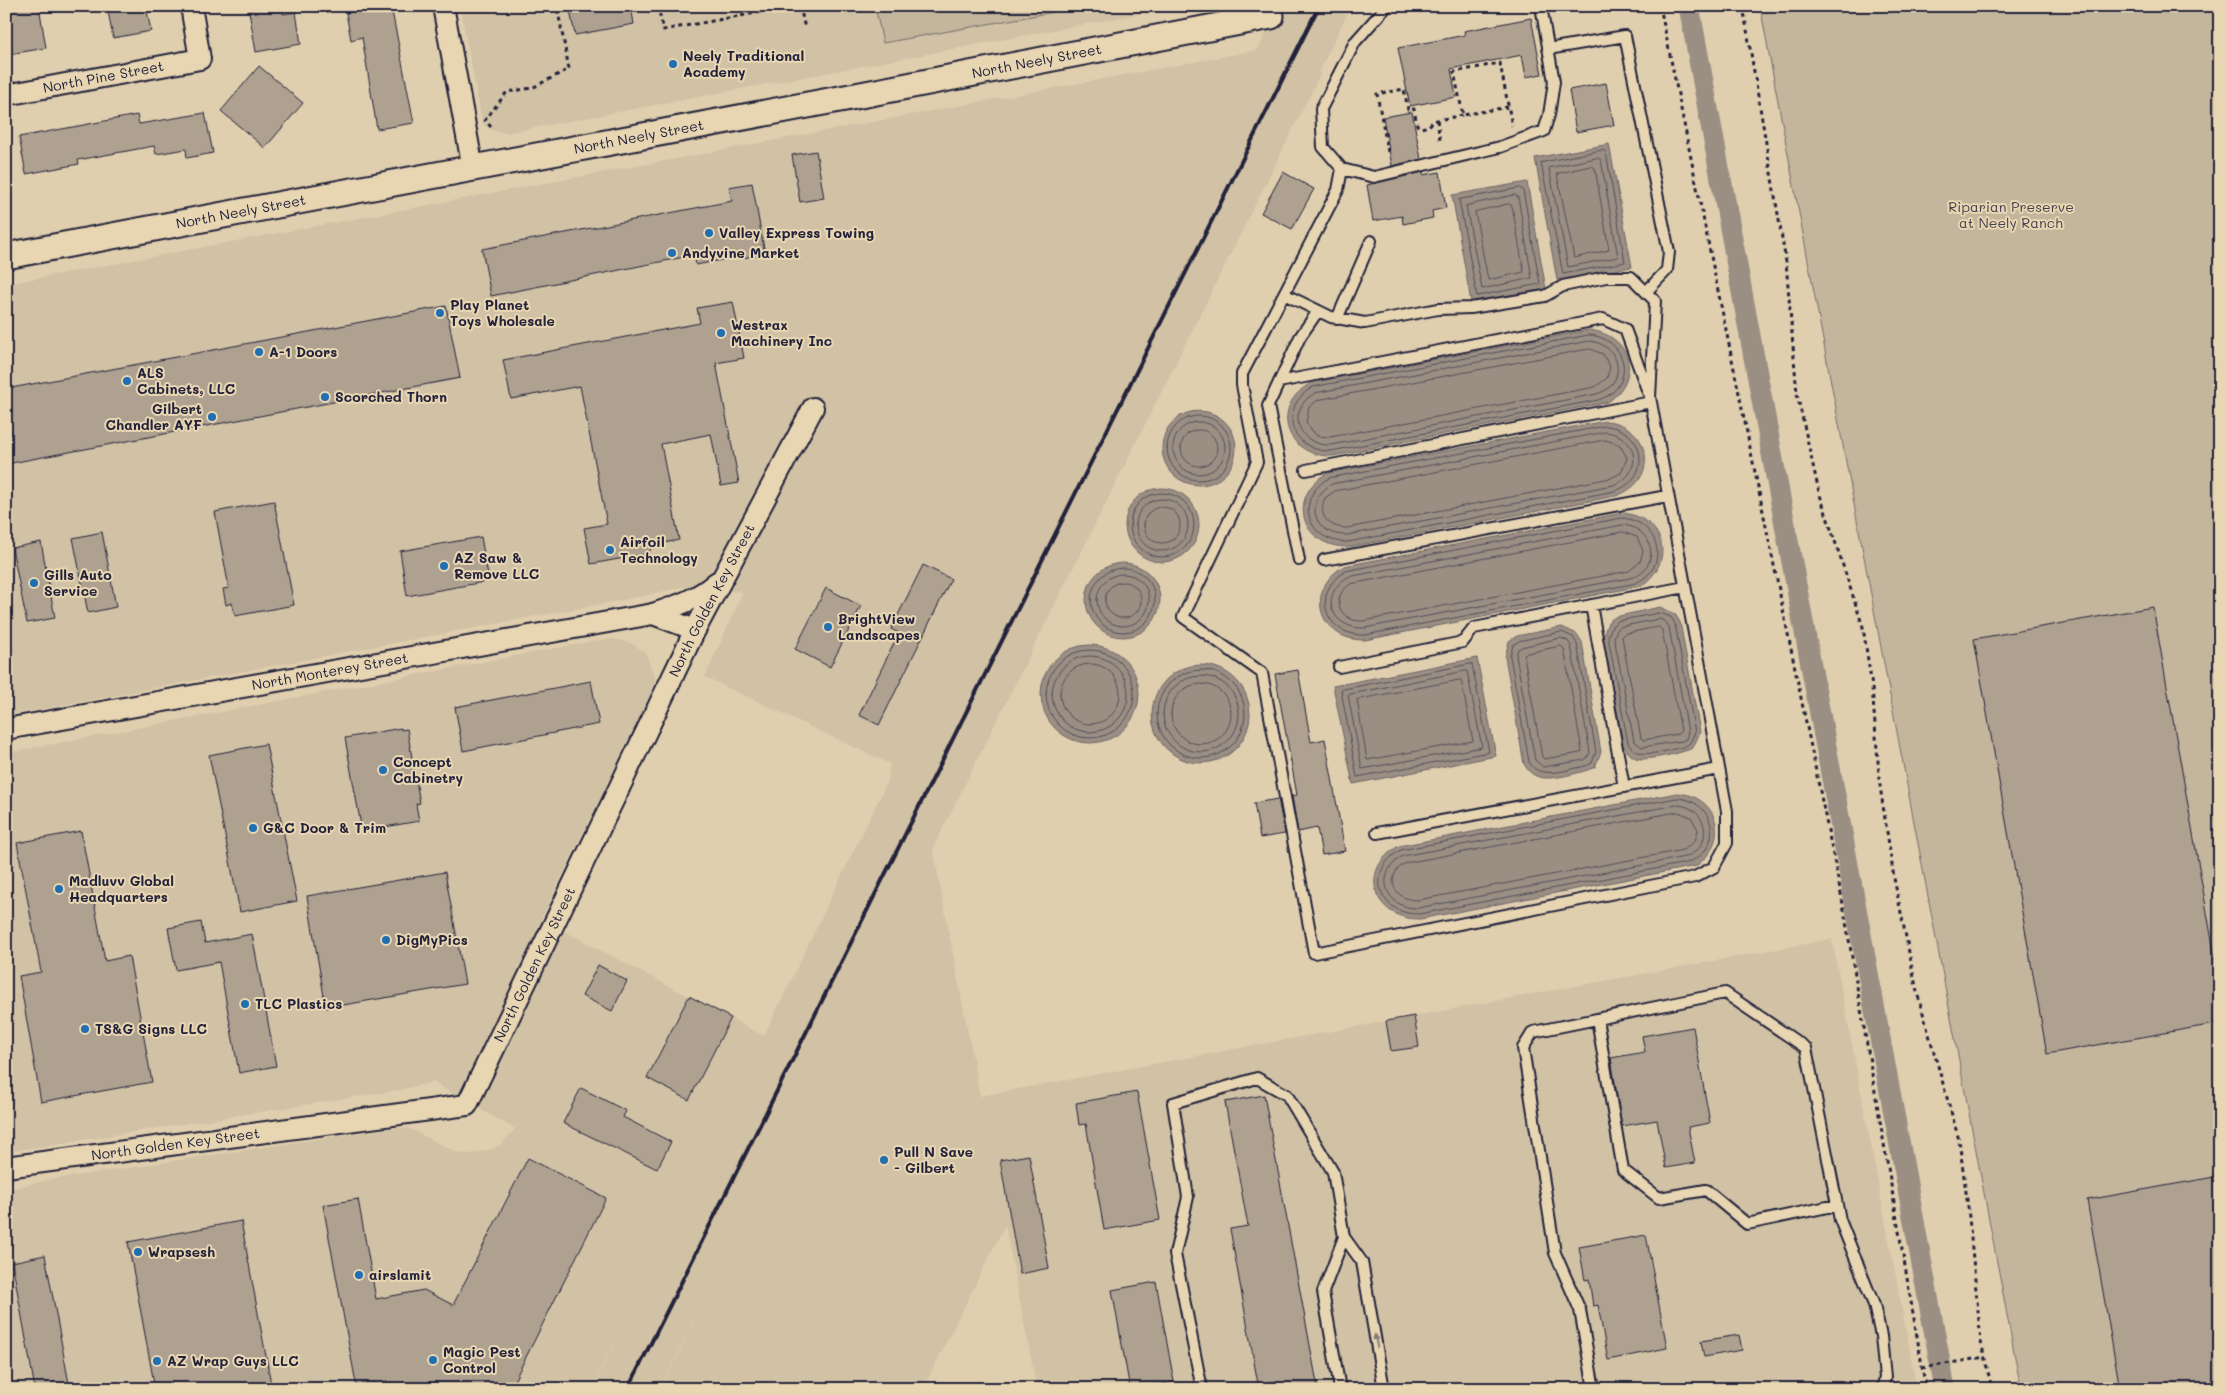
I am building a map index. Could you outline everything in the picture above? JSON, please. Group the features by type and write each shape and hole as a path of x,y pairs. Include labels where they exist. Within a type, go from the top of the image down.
{"street":[{"name":"North Pine Street","path":"6,95 200,59 191,6"},
{"path":"442,6 473,169"},
{"name":"North Neely Street","path":"6,256 473,169 1270,16"},
{"name":"North Golden Key Street","path":"6,1167 467,1105 695,630 813,408"},
{"name":"North Monterey Street","path":"6,730 653,614 689,602 706,592 724,576"},
{"path":"653,614 695,630"}],"lane":[{"path":"1387,6 1355,42 1321,109 1323,147 1342,169 1374,177 1464,156 1515,142 1544,131 1549,115 1554,82 1541,6"},
{"path":"1548,49 1625,36 1669,252 1667,270 1646,292"},
{"path":"1279,382 1603,319 1625,330 1650,400 1727,811 1727,843 1714,866 1695,877 1314,954 1262,672 1183,617 1257,462 1242,385 1242,374 1338,190 1342,169"},
{"path":"1337,319 1372,241"},
{"path":"1284,294 1337,319 1365,323 1438,309 1471,308 1545,296 1564,286 1606,277 1631,277 1655,301 1650,400"},
{"path":"1299,560 1268,406 1300,337 1318,311"},
{"path":"1306,470 1650,400"},
{"path":"1324,560 1667,496"},
{"path":"1339,667 1463,642 1474,628 1685,587"},
{"path":"1591,605 1624,787"},
{"path":"1377,833 1719,769"},
{"path":"1594,1389 1580,1310 1555,1252 1524,1048 1533,1032 1726,993 1806,1048 1840,1220 1874,1305 1885,1378 1882,1389"},
{"path":"1597,1019 1623,1170 1659,1198 1706,1190 1747,1224 1837,1205"},
{"path":"1202,1389 1175,1254 1188,1197 1173,1103 1257,1078 1287,1095 1333,1172 1344,1237 1362,1262 1384,1389"},
{"path":"1340,1389 1323,1292 1344,1237"}],"path":[{"path":"491,127 485,120 507,92 532,88 568,69 557,6"},
{"path":"658,6 663,30 794,6"},
{"path":"800,6 805,29"},
{"path":"1660,6 1840,889 1926,1389"},
{"path":"1743,6 1786,262 1797,394 1819,492 1863,627 1872,687 1880,786 1894,878 1917,992 1959,1140 1968,1207 1981,1342 1992,1389"},
{"path":"1463,115 1454,72 1500,63 1515,142"},
{"path":"1388,152 1377,94 1404,90 1408,110 1414,109 1417,125 1421,128 1430,126 1432,121 1508,107"},
{"path":"1437,120 1440,140"},
{"path":"1922,1368 1985,1357"}],"shaded area":[{"name":"Neely Traditional Academy","path":"460,6 1182,6 506,133 492,130 484,125 482,121"},
{"path":"1279,6 1351,6 1319,72 1321,73 933,848 980,1096 1832,939 1917,1389 1037,1389 1005,1225 923,1389 661,1389 730,1249 660,1389 593,1389 632,1307 592,1389 6,1389 6,1190 48,1180 391,1128 408,1128 458,1153 472,1154 500,1145 515,1129 433,1082 399,1090 6,1152 6,753 593,641 615,639 633,644 645,652 655,678 654,689 541,919 764,1036 888,780 890,764 705,677 743,592 682,587 638,597 6,716 6,284 1258,50"}],"green space":[{"path":"875,6 1087,6 883,43"},
{"name":"Riparian Preserve at Neely Ranch","path":"1760,6 2220,6 2220,1389 2021,1389"}],"water":[{"path":"1609,144 1632,267 1557,280 1535,158"},
{"path":"1527,182 1546,289 1471,302 1452,195"},
{"path":"1589,330 1604,334 1615,340 1623,349 1627,359 1628,370 1625,381 1619,392 1608,402 1332,456 1316,454 1303,448 1294,439 1288,428 1287,416 1290,404 1298,393 1311,383"},
{"path":"1199,411 1220,417 1230,427 1236,448 1230,469 1220,479 1199,485 1178,479 1168,469 1162,448 1168,427 1178,417"},
{"path":"1606,421 1621,425 1633,432 1641,443 1645,454 1645,467 1640,479 1630,489 1616,496 1349,547 1333,545 1320,539 1310,530 1305,519 1303,507 1306,495 1314,483 1327,473"},
{"path":"1162,488 1183,494 1193,504 1199,525 1193,546 1183,556 1162,562 1141,556 1131,546 1125,525 1131,504 1141,494"},
{"path":"1623,513 1648,523 1656,532 1661,542 1662,554 1659,565 1652,576 1641,586 1365,640 1349,638 1337,632 1327,623 1322,612 1320,600 1324,588 1331,576 1344,566"},
{"path":"1123,563 1144,569 1154,579 1160,600 1154,621 1144,631 1123,637 1102,631 1092,621 1086,600 1092,579 1102,569"},
{"path":"1660,607 1675,614 1680,622 1700,732 1693,748 1660,757 1638,759 1630,755 1623,745 1603,637 1608,622 1615,617"},
{"path":"1562,627 1577,634 1582,642 1601,752 1595,767 1567,775 1544,778 1532,774 1524,764 1505,657 1509,641 1517,636"},
{"path":"1090,645 1109,649 1125,659 1135,675 1139,694 1135,713 1125,729 1109,739 1090,743 1071,739 1055,729 1045,713 1041,694 1045,675 1055,659 1071,649"},
{"path":"1477,658 1496,756 1353,784 1333,686"},
{"path":"1201,665 1220,669 1236,679 1246,695 1250,714 1246,733 1236,749 1220,759 1201,763 1182,759 1166,749 1156,733 1152,714 1156,695 1166,679 1182,669"},
{"path":"1677,793 1692,796 1703,802 1711,811 1715,822 1716,833 1713,845 1707,856 1696,866 1420,919 1404,917 1391,911 1376,892 1375,879 1378,867 1386,856 1399,846"}],"building":[{"path":"6,6 39,6 46,48 10,54 6,33"},
{"path":"107,6 146,6 151,31 113,38"},
{"path":"248,6 282,6 283,14 296,12 301,44 256,52"},
{"path":"391,6 414,123 377,129 362,37 351,40 346,13"},
{"path":"569,6 631,6 634,24 575,35"},
{"path":"1531,18 1542,74 1526,77 1522,55 1451,69 1456,97 1410,106 1398,48 1465,35 1464,31"},
{"path":"259,66 303,103 265,148 221,111"},
{"path":"1606,83 1614,125 1576,132 1569,90"},
{"path":"1412,112 1421,159 1392,166 1383,117"},
{"path":"205,113 213,153 187,158 186,149 156,154 154,146 78,160 79,164 26,174 19,137 137,115 139,124"},
{"path":"816,151 824,198 800,202 792,155"},
{"path":"1283,172 1314,189 1292,229 1261,213"},
{"path":"1423,172 1423,175 1440,172 1446,208 1432,211 1433,218 1403,224 1402,216 1373,221 1367,185"},
{"path":"752,183 765,254 742,258 742,256 696,265 694,255 491,296 482,249 732,201 729,187"},
{"path":"733,302 744,358 716,363 739,483 721,486 711,434 661,444 679,540 654,545 647,554 591,564 584,528 607,524 580,386 511,399 503,360 700,323 697,308"},
{"path":"446,306 460,378 6,464 6,389"},
{"path":"274,501 294,605 235,616 232,603 226,605 223,589 229,588 215,512"},
{"path":"102,532 116,607 88,613 73,538"},
{"name":"AZ Saw & Remove LLC","path":"481,537 489,581 407,596 400,551"},
{"name":"Gills Auto Service","path":"41,542 55,618 27,623 12,548"},
{"path":"923,565 951,579 879,725 859,715 899,633 891,629"},
{"name":"BrightView Landscapes","path":"826,588 861,606 830,667 795,649"},
{"path":"2153,607 2220,986 2220,1023 2047,1054 1974,639"},
{"path":"1298,670 1311,742 1325,739 1345,851 1322,855 1317,828 1298,832 1292,796 1297,795 1275,674"},
{"path":"591,681 599,724 463,751 455,707"},
{"name":"Concept Cabinetry","path":"401,728 401,730 407,729 420,803 416,804 419,821 362,831 345,738"},
{"name":"G&C Door & Trim","path":"266,744 297,901 240,912 209,755"},
{"path":"1278,799 1285,834 1260,838 1254,803"},
{"name":"TS&G Signs LLC","path":"81,831 105,961 129,956 152,1082 41,1102 19,976 41,972 17,843"},
{"name":"DigMyPics","path":"445,872 465,984 326,1008 307,896"},
{"name":"TLC Plastics","path":"201,922 205,943 252,934 276,1066 239,1073 219,962 176,970 168,928"},
{"path":"598,965 627,981 612,1011 582,996"},
{"path":"689,996 731,1018 689,1100 647,1078"},
{"path":"1414,1016 1419,1047 1391,1051 1386,1021"},
{"path":"1693,1027 1710,1123 1688,1127 1695,1163 1666,1168 1657,1120 1622,1126 1611,1058 1645,1052 1642,1036"},
{"path":"581,1088 626,1111 623,1117 671,1142 657,1169 563,1123"},
{"path":"1137,1092 1160,1220 1104,1230 1086,1124 1079,1125 1076,1103"},
{"path":"1264,1095 1318,1389 1278,1389 1277,1381 1258,1384 1230,1229 1248,1226 1225,1102"},
{"path":"1029,1155 1049,1268 1020,1274 1000,1160"},
{"path":"528,1158 606,1198 510,1389 357,1389 323,1205 358,1199 376,1299 424,1290 453,1305"},
{"path":"2220,1176 2220,1383 2190,1389 2120,1389 2087,1200"},
{"path":"241,1221 272,1389 155,1389 128,1242"},
{"path":"1646,1235 1667,1348 1608,1360 1598,1305 1593,1306 1589,1279 1585,1280 1579,1247"},
{"path":"45,1255 70,1389 35,1389 12,1262"},
{"path":"1156,1282 1174,1382 1130,1389 1112,1290"},
{"path":"1739,1335 1742,1350 1704,1357 1701,1341"}],"waterway":[{"path":"1689,6 1945,1389"}],"railway":[{"path":"628,1389 1319,6"}],"place":[{"name":"Neely Traditional Academy","path":"673,64"},
{"name":"Valley Express Towing","path":"709,233"},
{"name":"Andyvine Market","path":"672,253"},
{"name":"Play Planet Toys Wholesale","path":"440,313"},
{"name":"Westrax Machinery Inc","path":"721,333"},
{"name":"A-1 Doors","path":"259,352"},
{"name":"ALS Cabinets, LLC","path":"127,381"},
{"name":"Scorched Thorn","path":"325,397"},
{"name":"Gilbert Chandler AYF","path":"212,417"},
{"name":"Airfoil Technology","path":"610,550"},
{"name":"AZ Saw & Remove LLC","path":"444,566"},
{"name":"Gills Auto Service","path":"34,583"},
{"name":"BrightView Landscapes","path":"828,627"},
{"name":"Concept Cabinetry","path":"383,770"},
{"name":"G&C Door & Trim","path":"253,828"},
{"name":"Madluvv Global Headquarters","path":"59,889"},
{"name":"DigMyPics","path":"386,940"},
{"name":"TLC Plastics","path":"245,1004"},
{"name":"TS&G Signs LLC","path":"85,1029"},
{"name":"Pull N Save - Gilbert","path":"884,1160"},
{"name":"Wrapsesh","path":"138,1252"},
{"name":"airslamit","path":"359,1275"},
{"name":"Magic Pest Control","path":"433,1360"},
{"name":"AZ Wrap Guys LLC","path":"157,1361"}]}
